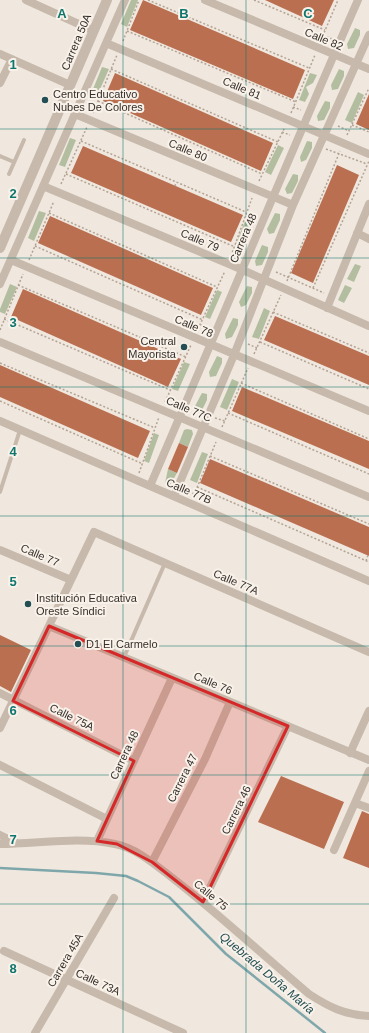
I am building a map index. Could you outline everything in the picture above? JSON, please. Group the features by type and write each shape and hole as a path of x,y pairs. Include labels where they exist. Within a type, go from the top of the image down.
{"street":[{"path":"26,0 94,31"},
{"name":"Carrera 50A","path":"0,248 107,0"},
{"path":"0,284 125,0"},
{"name":"Calle 82","path":"205,0 369,70"},
{"name":"Carrera 48","path":"150,486 212,345 241,271 305,126 358,0"},
{"path":"174,496 234,355 262,280 293,205 369,35"},
{"name":"Calle 81","path":"106,43 288,120 325,134 369,154"},
{"path":"0,54 70,84"},
{"path":"0,83 12,59"},
{"name":"Calle 80","path":"75,114 293,205"},
{"name":"Calle 79","path":"43,186 229,264 241,271 369,326"},
{"path":"327,308 369,204"},
{"path":"357,233 369,239"},
{"name":"Calle 78","path":"11,260 369,411"},
{"name":"Calle 77C","path":"0,342 369,497"},
{"name":"Calle 77B","path":"0,421 137,479 369,581"},
{"name":"Calle 77A","path":"71,580 94,532 369,652"},
{"name":"Calle 77","path":"0,550 71,580"},
{"path":"0,728 71,580"},
{"name":"Calle 76","path":"49,626 369,760"},
{"name":"Carrera 48","path":"97,841 172,678"},
{"name":"Calle 75A","path":"0,693 13,701 134,761"},
{"name":"Carrera 47","path":"152,862 205,759 230,702"},
{"path":"350,752 369,711"},
{"name":"Carrera 46","path":"204,902 288,726"},
{"path":"0,765 107,819"},
{"path":"334,850 369,771"},
{"path":"355,803 369,808"},
{"path":"0,834 20,844"},
{"name":"Calle 75","path":"0,844 97,841 117,844 152,862 204,902 309,994 328,1006 343,1012 355,1016 369,1016"},
{"name":"Carrera 45A","path":"34,1033 114,898"},
{"name":"Calle 73A","path":"4,951 183,1033"}],"lane":[{"path":"8,174 24,140"},
{"path":"0,156 14,162"},
{"path":"0,492 20,430"},
{"path":"124,657 165,563"}],"path":[{"path":"0,330 26,266 90,121 139,0"},
{"path":"148,0 240,40 310,68"},
{"path":"255,0 325,30"},
{"path":"137,479 162,410 229,264 255,190 296,102 338,0"},
{"path":"127,31 296,102"},
{"path":"111,69 208,113 278,142"},
{"path":"98,101 196,143 262,174"},
{"path":"330,122 350,131"},
{"path":"352,125 369,132"},
{"path":"80,141 247,212"},
{"path":"319,146 367,164"},
{"path":"313,288 369,160"},
{"path":"66,174 235,247"},
{"path":"175,186 176,182"},
{"path":"49,213 144,257 218,288"},
{"path":"35,246 203,320"},
{"path":"268,268 332,296"},
{"path":"18,285 114,328 186,357"},
{"path":"273,312 369,353"},
{"path":"4,319 171,390"},
{"path":"239,341 257,348"},
{"path":"260,342 369,389"},
{"path":"0,363 155,428"},
{"path":"241,383 369,439"},
{"path":"0,400 143,464"},
{"path":"228,413 369,474"},
{"path":"210,456 369,524"},
{"path":"197,487 369,562"},
{"path":"270,519 272,514"},
{"path":"366,561 368,555"}],"highlighted area":[{"path":"49,626 288,726 203,902 152,862 117,844 97,841 134,761 13,701"}],"green space":[{"path":"131,0 138,0 127,27 121,24"},
{"path":"355,28 360,30 360,35 354,48 348,49 347,44"},
{"path":"102,67 109,69 97,96 91,94"},
{"path":"339,69 344,71 344,76 338,89 332,90 331,85"},
{"path":"310,73 317,75 313,83 306,87 309,94 305,102 299,100"},
{"path":"358,92 364,95 352,123 345,120"},
{"path":"325,101 330,102 330,108 324,120 318,121 317,116"},
{"path":"70,138 76,140 65,167 59,165"},
{"path":"307,141 312,142 312,148 306,160 301,162 300,157"},
{"path":"278,145 284,148 271,175 265,172"},
{"path":"293,174 298,175 298,181 292,193 287,194 285,189"},
{"path":"39,211 46,213 34,241 28,238"},
{"path":"275,213 280,214 280,220 274,233 269,234 267,229"},
{"path":"247,216 253,219 243,246 236,244"},
{"path":"262,245 268,247 268,252 262,265 256,266 255,261"},
{"path":"355,264 361,266 354,282 347,279"},
{"path":"10,284 17,287 5,314 0,312 0,309"},
{"path":"345,285 352,288 344,303 338,300"},
{"path":"247,286 252,287 252,293 246,305 241,307 239,302"},
{"path":"217,290 222,292 210,319 205,317"},
{"path":"264,308 270,311 259,339 252,337"},
{"path":"233,318 238,319 238,325 232,337 226,339 225,334"},
{"path":"217,356 222,358 222,363 216,376 210,377 209,372"},
{"path":"184,362 190,364 178,391 172,389"},
{"path":"232,379 239,382 227,410 220,407"},
{"path":"202,393 207,394 207,400 201,412 195,413 194,408"},
{"path":"184,430 192,430 193,434 188,447 179,443"},
{"path":"154,433 159,435 149,463 144,461"},
{"path":"202,452 208,454 197,483 190,480"},
{"path":"168,469 177,473 170,485 165,483"}],"building":[{"path":"143,0 305,70 293,99 130,30"},
{"path":"265,0 334,0 322,26"},
{"path":"115,73 273,143 261,171 103,101"},
{"path":"369,94 369,130 356,124"},
{"path":"83,146 243,215 231,242 71,173"},
{"path":"337,165 359,175 313,283 291,273"},
{"path":"50,216 213,288 201,315 38,243"},
{"path":"23,289 181,359 168,387 11,317"},
{"path":"275,316 369,356 369,385 264,340"},
{"path":"0,365 150,431 138,458 0,397"},
{"path":"242,387 369,441 369,469 232,411"},
{"path":"179,443 188,447 177,473 168,469"},
{"path":"210,459 369,527 369,556 200,483"},
{"path":"0,635 31,650 11,692 0,686"},
{"path":"281,776 344,802 324,849 258,822"},
{"path":"362,811 369,814 369,868 343,858"}],"waterway":[{"name":"Quebrada Doña María","path":"0,868 96,873 126,876 138,881 169,897 226,954 325,1033"}],"place":[{"name":"Centro Educativo Nubes De Colores","path":"45,100"},
{"name":"Central Mayorista","path":"184,347"},
{"name":"Institución Educativa Oreste Síndici","path":"28,604"},
{"name":"D1 El Carmelo","path":"78,644"}]}
